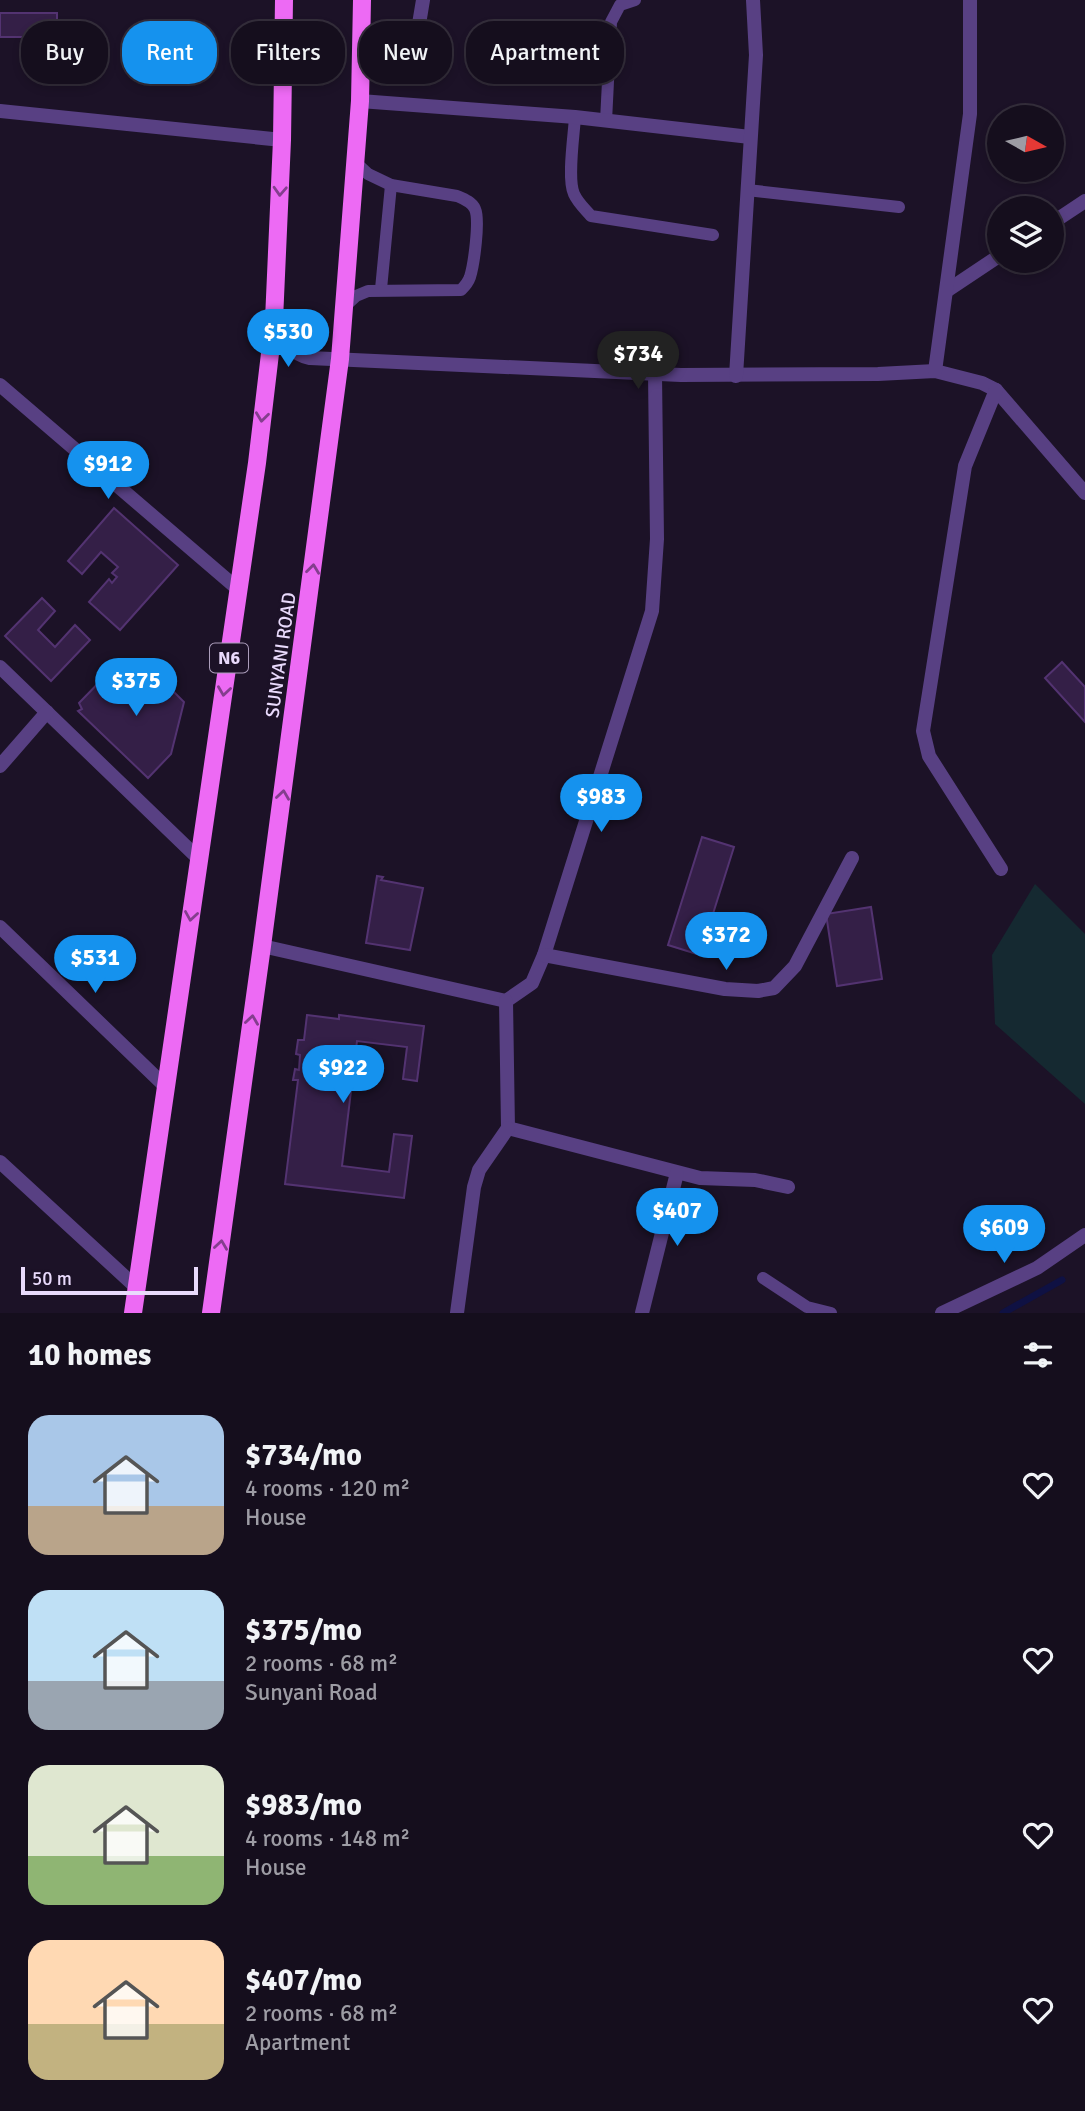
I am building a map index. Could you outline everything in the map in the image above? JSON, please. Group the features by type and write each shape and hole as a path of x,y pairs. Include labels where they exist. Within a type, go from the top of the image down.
{"main road":[{"name":"N6","path":"133,1313 239,590 274,320 282,140 284,0"},
{"name":"SUNYANI ROAD","path":"362,0 362,21"},
{"name":"SUNYANI ROAD","path":"212,1313 340,359 360,84"}],"street":[{"path":"420,21 423,0"},
{"path":"736,376 756,55 753,0"},
{"path":"935,370 970,114 970,0"},
{"path":"360,101 575,117 750,137"},
{"path":"0,111 282,140"},
{"path":"1064,214 1085,201"},
{"path":"948,290 987,264"},
{"path":"274,320 294,353 310,358 736,376 878,374 935,370 982,383 996,390 1085,494"},
{"path":"262,946 506,1001 532,983 544,955 652,611 657,538 655,374"},
{"path":"0,385 239,590"},
{"path":"996,390 965,466 923,731 929,756 1001,869"},
{"path":"0,667 200,860"},
{"path":"0,765 47,712"},
{"path":"544,955 725,989 758,991 774,988 795,966 852,858"},
{"path":"0,927 166,1087"},
{"path":"457,1313 474,1186 479,1170 508,1128 506,1001"},
{"path":"508,1128 677,1173 788,1187"},
{"path":"0,1162 136,1287"},
{"path":"642,1313 677,1173"},
{"path":"942,1313 1037,1268 1085,1235"}],"lane":[{"path":"606,121 611,22 620,5 635,0"},
{"path":"575,117 572,192 591,216 713,235"},
{"path":"344,307 356,296 381,289 461,290 467,285 471,275 477,217 474,206 466,199 378,181 355,162"},
{"path":"381,289 391,185"},
{"path":"747,190 899,207"},
{"path":"764,1278 807,1307 831,1313"}],"shaded area":[{"path":"1035,884 1085,934 1085,1104 995,1024 992,955"}],"building":[{"path":"0,13 57,13 57,21 21,21 21,37 0,37"},
{"path":"114,508 178,565 120,630 89,602 109,579 112,583 117,577 112,573 118,567 101,552 82,574 68,561"},
{"path":"42,598 55,611 38,630 55,647 75,625 90,640 51,681 5,636"},
{"path":"1062,662 1085,687 1085,722 1045,678"},
{"path":"113,668 121,676 116,681 138,703 141,701 129,689 150,668 184,702 171,754 148,778 78,711 82,709 79,703"},
{"path":"702,837 734,847 700,955 668,945"},
{"path":"377,876 383,877 381,880 423,888 410,950 366,943"},
{"path":"871,907 882,979 837,986 826,914"},
{"path":"307,1015 339,1019 339,1015 424,1026 417,1081 403,1079 407,1047 357,1041 342,1166 389,1172 394,1134 412,1136 404,1198 285,1184 298,1080 293,1080 295,1069 299,1070 300,1055 296,1054 298,1040 304,1040"}],"waterway":[{"path":"1003,1313 1062,1280"}]}
